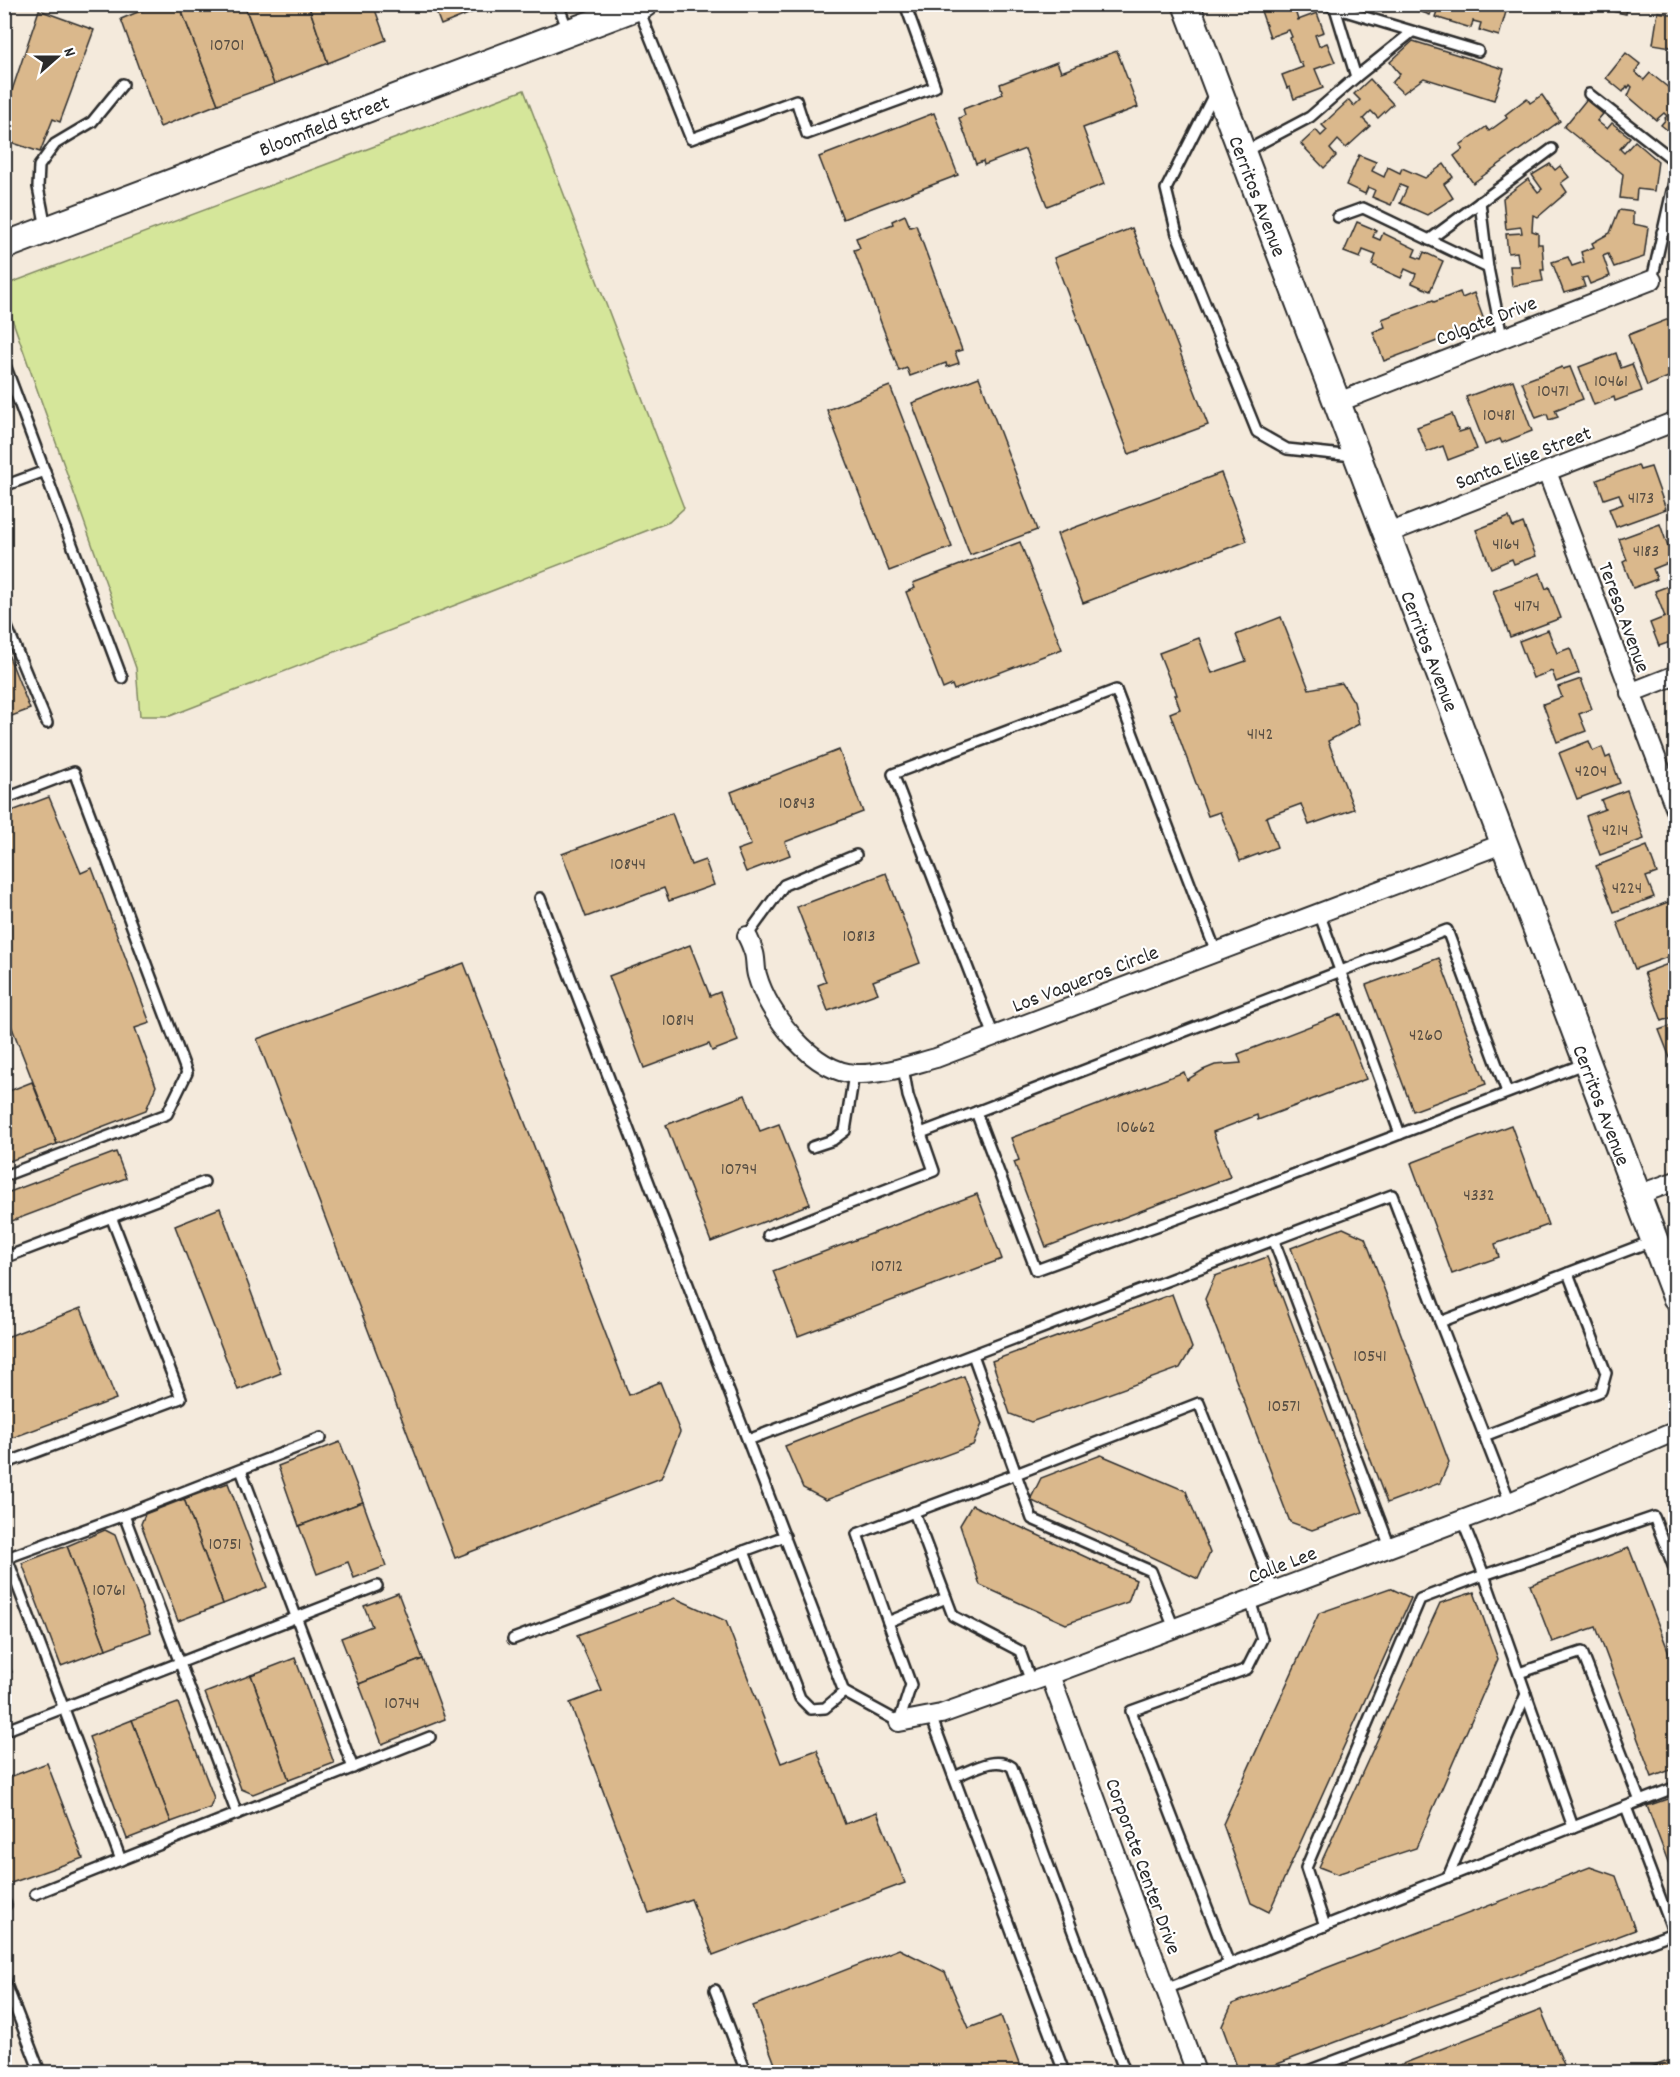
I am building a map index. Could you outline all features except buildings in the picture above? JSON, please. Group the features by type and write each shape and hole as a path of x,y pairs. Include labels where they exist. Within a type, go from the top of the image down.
{"main road":[{"name":"Cerritos Avenue","path":"1186,4 1502,844 1676,1297"},
{"name":"Bloomfield Street","path":"4,246 641,6"}],"street":[{"name":"Colgate Drive","path":"1336,403 1652,280"},
{"name":"Santa Elise Street","path":"1386,534 1676,421"},
{"name":"Teresa Avenue","path":"1547,472 1629,693 1676,810"},
{"path":"1629,693 1676,675"},
{"name":"Los Vaqueros Circle","path":"747,936 755,954 758,976 773,1010 796,1042 820,1062 854,1074 888,1071 936,1058 1502,844"},
{"path":"1637,1195 1676,1181"},
{"name":"Calle Lee","path":"899,1722 931,1716 1050,1675 1510,1502 1676,1431"},
{"name":"Corporate Center Drive","path":"1050,1675 1196,2073"}],"lane":[{"path":"558,4 569,33"},
{"path":"641,6 691,139 796,100 807,134 935,87 905,4"},
{"path":"1330,6 1478,51"},
{"path":"1330,6 1356,77"},
{"path":"1242,154 1310,117 1412,32"},
{"path":"46,230 38,188 39,166 55,144 92,122 123,84"},
{"path":"1217,87 1166,189 1177,234 1257,432 1287,449 1357,457"},
{"path":"1589,94 1676,162"},
{"path":"1429,240 1552,149"},
{"path":"1652,280 1676,173"},
{"path":"1480,202 1488,268 1502,337"},
{"path":"1338,217 1363,208 1488,268"},
{"path":"1662,232 1676,227"},
{"path":"4,358 122,678"},
{"path":"4,486 45,471"},
{"path":"4,620 47,723"},
{"path":"994,1036 893,774 1116,690 1216,952"},
{"path":"4,799 74,772 187,1073 167,1114 4,1176"},
{"path":"747,936 784,885 856,855"},
{"path":"540,898 844,1692 899,1722 911,1685 857,1534 1199,1403 1274,1591"},
{"path":"1318,913 1400,1134"},
{"path":"921,1133 1447,930 1508,1092"},
{"path":"976,1112 1036,1270 1206,1209 1586,1063"},
{"path":"768,1235 934,1171 908,1096 903,1067"},
{"path":"812,1147 833,1140 845,1131 854,1074"},
{"path":"4,1258 112,1219 204,1182"},
{"path":"748,1440 1392,1196 1510,1502"},
{"path":"4,1464 181,1398 112,1219"},
{"path":"1274,1240 1390,1547"},
{"path":"1440,1322 1654,1240"},
{"path":"1484,1436 1601,1391 1606,1373 1568,1273"},
{"path":"973,1355 1032,1519 1151,1571 1174,1628"},
{"path":"121,1860 6,1559 321,1438"},
{"path":"241,1470 353,1768"},
{"path":"914,1512 953,1616 1020,1651 1031,1682"},
{"path":"124,1515 237,1814"},
{"path":"1324,1926 1306,1868 1420,1599 1654,1517 1676,1573"},
{"path":"1462,1520 1484,1575 1573,1827"},
{"path":"513,1639 785,1536"},
{"path":"744,1551 800,1698 811,1709 825,1708 844,1692"},
{"path":"4,1731 377,1586"},
{"path":"888,1622 946,1598"},
{"path":"1229,1964 1131,1711 1246,1669 1262,1639 1250,1600"},
{"path":"1519,1673 1582,1652 1640,1801"},
{"path":"1449,1876 1526,1694"},
{"path":"931,1716 1064,2073"},
{"path":"35,1894 430,1737"},
{"path":"954,1777 995,1761 1005,1762 1012,1767 1125,2073"},
{"path":"1166,1989 1676,1787"},
{"path":"1305,2073 1674,1936 1626,1807"},
{"path":"4,1979 40,2073"},
{"path":"715,1990 746,2073"}],"green space":[{"path":"524,90 684,508 669,522 170,716 140,716 136,668 5,299 5,285"}]}
